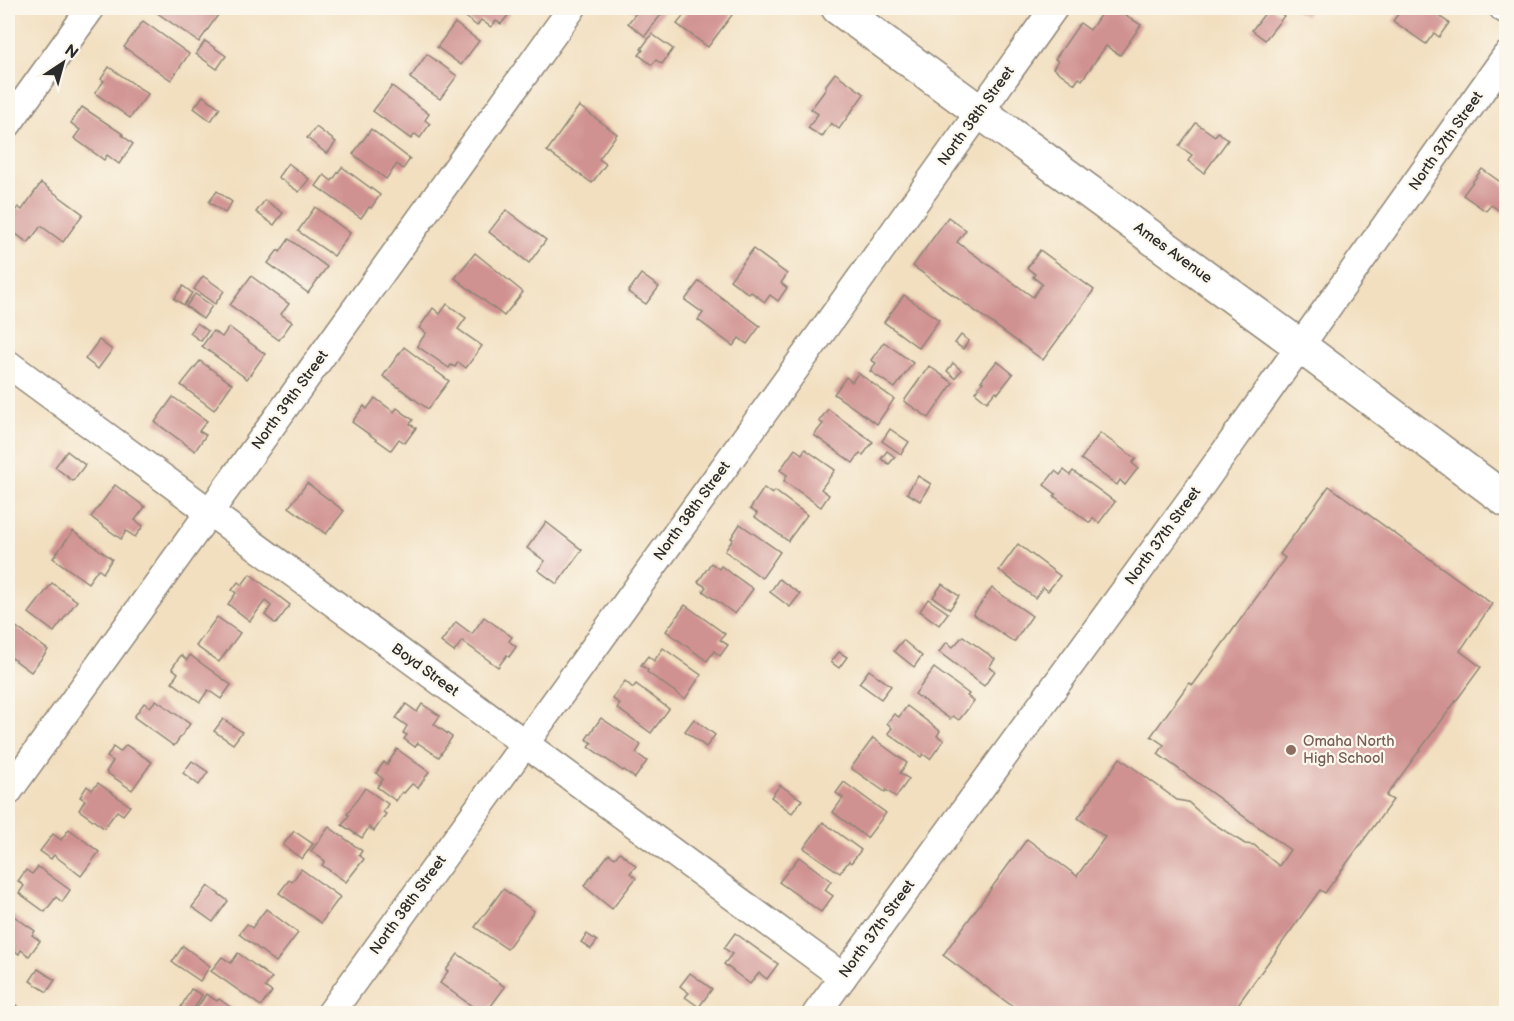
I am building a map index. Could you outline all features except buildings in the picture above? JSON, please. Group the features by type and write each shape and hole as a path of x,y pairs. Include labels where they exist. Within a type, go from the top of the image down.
{"main road":[{"name":"Ames Avenue","path":"838,8 1300,346 1506,500"}],"street":[{"path":"8,124 91,8"},
{"name":"North 39th Street","path":"8,792 572,8"},
{"name":"North 38th Street","path":"330,1014 1054,8"},
{"name":"North 37th Street","path":"816,1014 1300,346 1506,56"},
{"name":"Boyd Street","path":"8,364 843,977"}],"place":[{"name":"Omaha North High School","path":"1291,750"}]}
